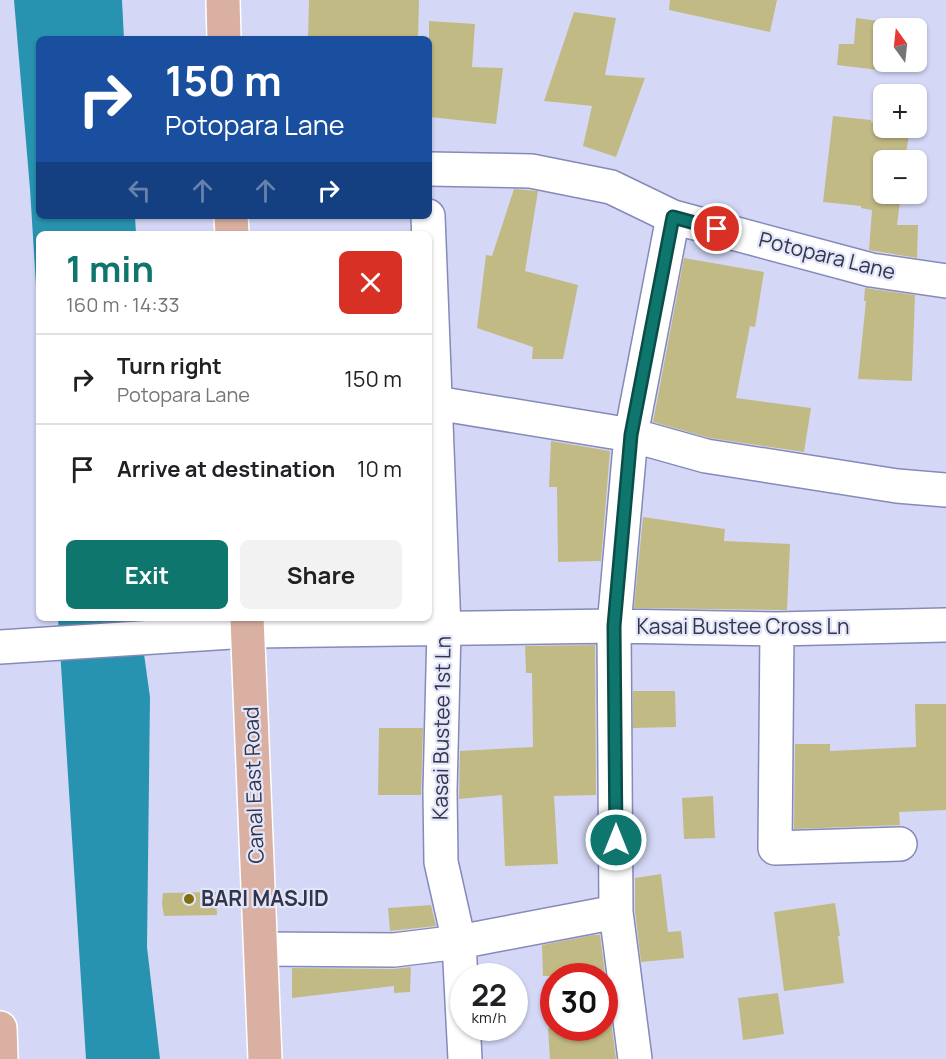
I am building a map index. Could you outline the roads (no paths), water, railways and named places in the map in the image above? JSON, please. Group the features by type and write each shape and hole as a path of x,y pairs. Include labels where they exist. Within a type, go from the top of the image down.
{"main road":[{"path":"223,0 224,36"},
{"name":"Canal East Road","path":"247,625 265,1059"},
{"path":"0,1028 2,1059"}],"street":[{"name":"Potopara Lane","path":"432,169 531,171 611,187 673,217 871,270 946,281"},
{"path":"634,1059 616,912 614,626 631,435 673,217"},
{"path":"432,403 631,435 706,456 897,486 946,490"},
{"name":"Kasai Bustee 1st Ln","path":"432,403 444,629 440,791 441,862 459,942 465,1059"},
{"name":"Kasai Bustee Cross Ln","path":"0,647 183,636 247,625 444,629 614,626 777,629 946,625"},
{"path":"777,629 774,848 900,844"},
{"path":"261,949 394,950 459,942 616,912"}],"water":[{"path":"14,0 122,0 124,36 36,36 36,219 135,219 136,231 36,231 36,285"},
{"path":"58,621 139,621 150,697 147,947 160,1059 86,1059"}],"place":[{"name":"BARI MASJID","path":"189,899"}]}
